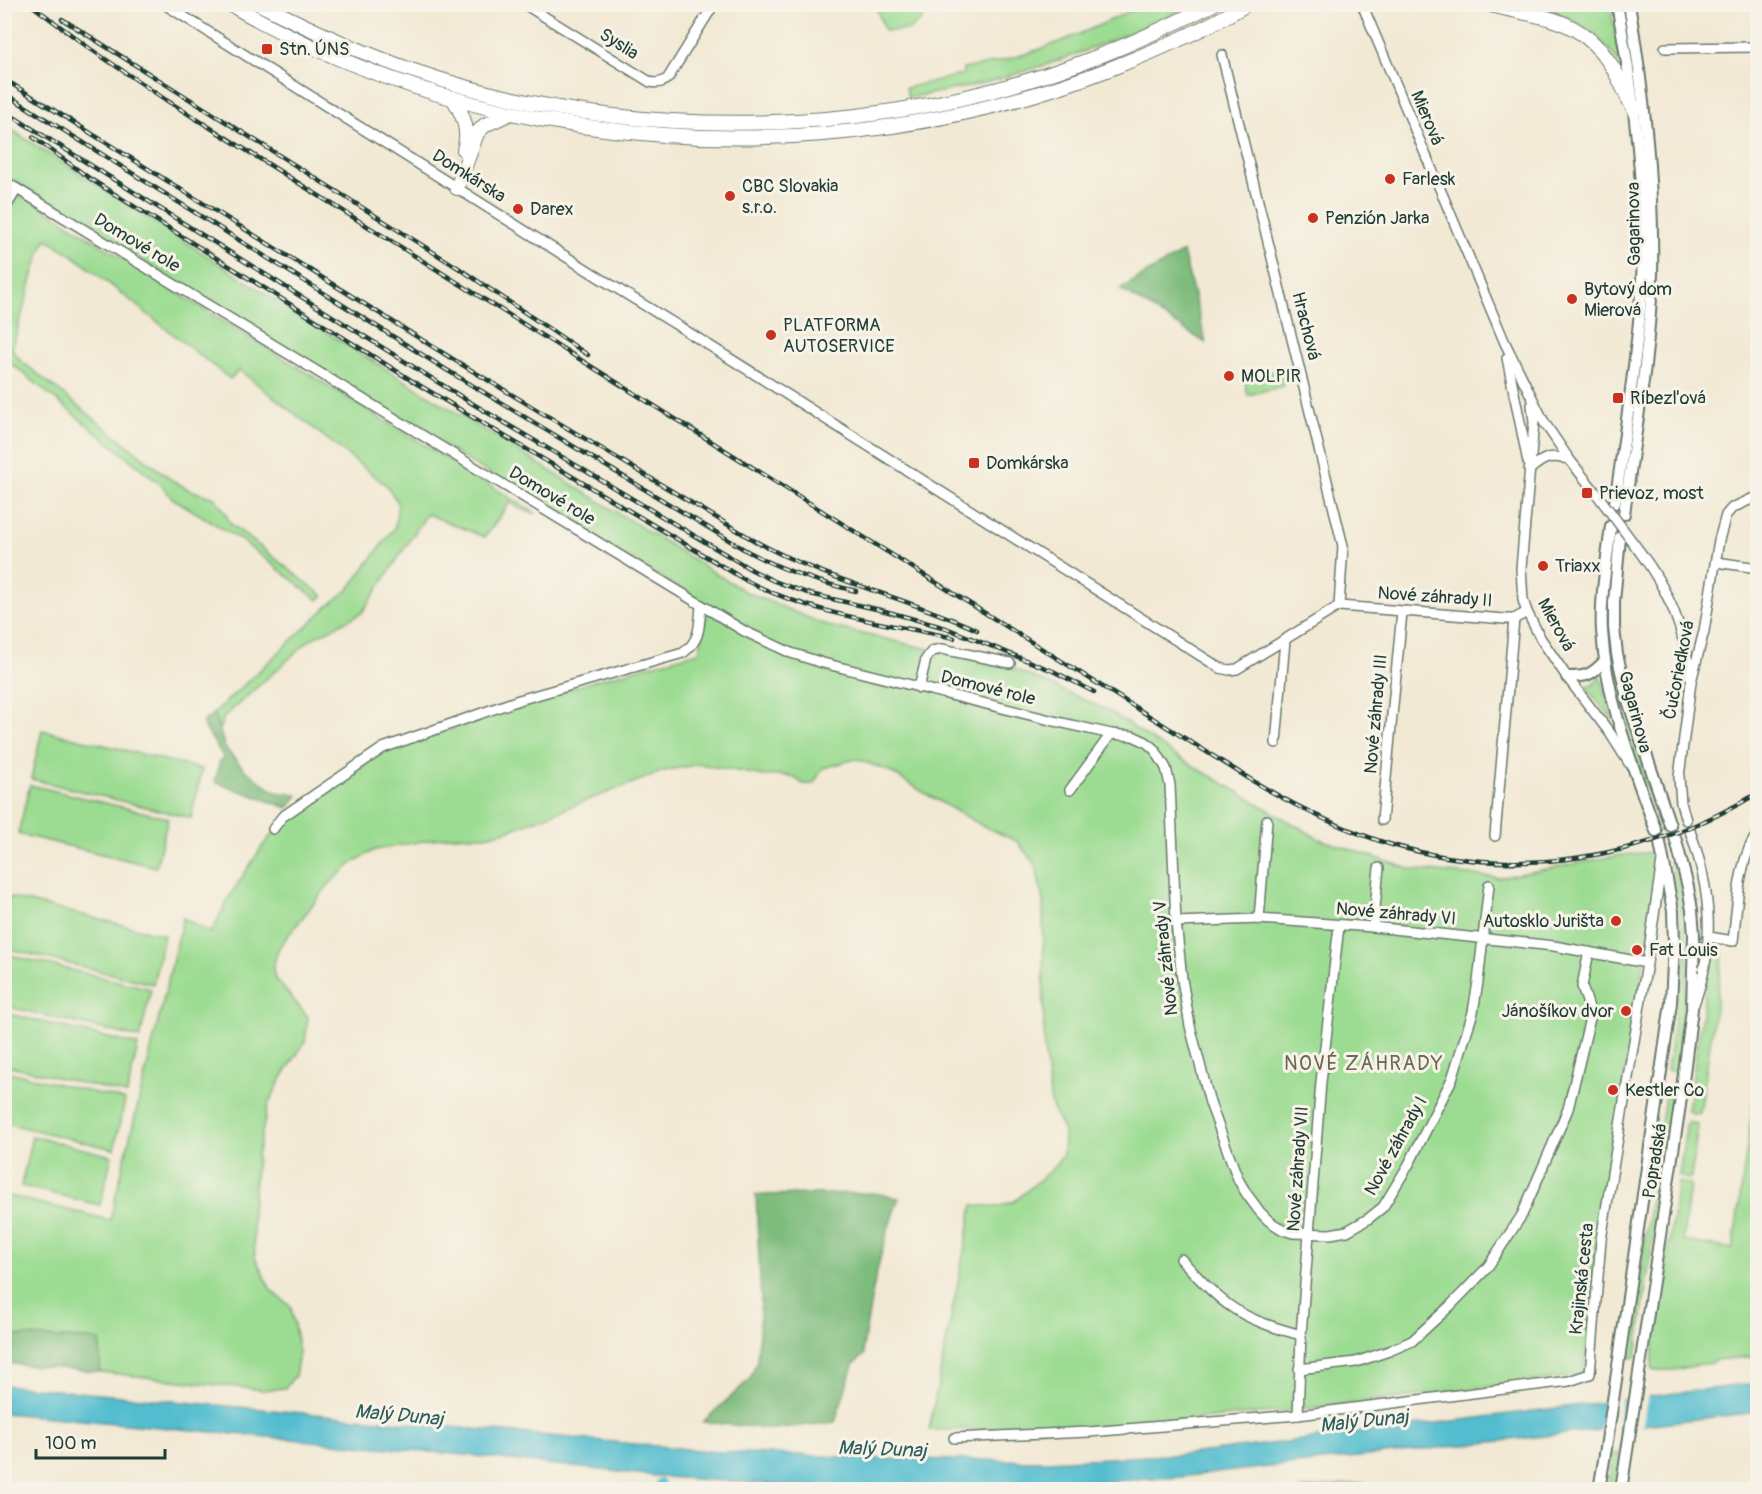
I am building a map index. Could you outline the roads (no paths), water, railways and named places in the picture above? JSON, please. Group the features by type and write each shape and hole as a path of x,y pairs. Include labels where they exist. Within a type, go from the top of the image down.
{"highway":[{"path":"230,4 319,50 364,69 453,98 511,113 590,128 677,136 763,137 809,136 863,130 919,122 976,110 1056,88 1133,60 1180,39 1247,4"},
{"path":"260,4 327,37 382,59 458,84 513,98 636,118 762,123 866,115 971,96 1079,64 1127,45 1213,4"},
{"path":"1487,4 1551,19 1584,34 1595,44 1613,68 1634,109"},
{"path":"453,98 462,115 467,132 454,186"},
{"path":"454,186 477,134 485,125 511,113"}],"main road":[{"name":"Gagarinova","path":"1615,503 1635,367 1644,237 1641,172 1634,109 1617,4"},
{"name":"Gagarinova","path":"1624,514 1638,417 1652,274 1652,211 1648,142 1629,4"},
{"name":"Gagarinova","path":"1611,526 1602,601 1605,661 1612,699 1656,831"},
{"name":"Gagarinova","path":"1620,537 1614,602 1617,654 1628,701 1671,825"},
{"path":"1567,677 1593,674 1605,661"},
{"name":"Popradská","path":"1621,1490 1692,1009 1694,935 1692,910 1675,837"},
{"name":"Popradská","path":"1599,1490 1671,995 1673,912 1660,843"}],"street":[{"name":"Domkárska","path":"164,4 1220,668 1237,669 1339,606"},
{"name":"Syslia","path":"524,4 650,82 659,83 669,78 714,4"},
{"name":"Mierová","path":"1362,4 1504,344 1549,430 1660,582 1676,614 1686,650 1691,682"},
{"path":"1665,48 1758,47"},
{"name":"Hrachová","path":"1222,55 1343,546 1339,606"},
{"name":"Domové role","path":"4,181 744,631 791,653 823,663 1111,734"},
{"path":"4,210 17,189"},
{"name":"Mierová","path":"1504,344 1529,470"},
{"name":"Mierová","path":"1532,399 1534,422 1521,568 1523,600 1541,639 1610,733 1635,773"},
{"path":"1529,470 1539,461 1551,456 1569,459"},
{"name":"Čučoriedková","path":"1686,820 1681,803 1679,777 1691,682 1704,631 1719,540 1726,514 1732,508 1758,496"},
{"path":"1716,562 1758,568"},
{"path":"273,829 282,817 383,748 519,700 683,653 693,645 698,634 701,606"},
{"name":"Nové záhrady II","path":"1339,606 1514,619 1527,612"},
{"name":"Nové záhrady III","path":"1382,820 1402,612"},
{"path":"1495,837 1514,619"},
{"path":"1276,743 1285,640"},
{"path":"919,688 926,659 932,651 942,649 1010,663"},
{"path":"1070,790 1111,734"},
{"name":"Nové záhrady V","path":"1111,734 1133,736 1146,742 1160,757 1166,768 1170,785 1176,922 1190,1026 1210,1103 1238,1179 1254,1204 1269,1221 1283,1230 1310,1234"},
{"path":"1259,919 1268,820"},
{"path":"1690,831 1707,888 1708,937 1701,986 1692,1009"},
{"path":"1708,937 1733,941 1743,867 1747,851 1758,834"},
{"name":"Krajinská cesta","path":"954,1438 1089,1432 1298,1415 1569,1381 1590,1374 1601,1240 1647,963 1662,855"},
{"path":"1372,927 1379,868"},
{"name":"Nové záhrady I","path":"1310,1234 1347,1231 1383,1207 1435,1114 1452,1078 1473,1012 1489,885"},
{"name":"Nové záhrady VI","path":"1176,922 1259,919 1372,927 1554,946 1647,963"},
{"name":"Nové záhrady VII","path":"1298,1415 1301,1335 1321,1082 1339,926"},
{"path":"1299,1369 1356,1362 1412,1341 1487,1268 1522,1215 1568,1109 1592,1014 1582,986 1589,952"},
{"path":"1181,1259 1202,1282 1237,1311 1301,1335"}],"water":[{"path":"1757,1383 1758,1412 1180,1477 1035,1486 842,1489 665,1477 466,1455 5,1413 4,1385 720,1452 891,1459 1046,1461 1189,1454"}],"waterway":[{"path":"660,1483 660,1490"}],"railway":[{"path":"30,4 89,48 166,100 1253,781 1319,817 1389,844 1436,855 1484,861 1531,862 1579,858 1625,848 1671,834 1715,816 1758,793"},
{"path":"62,19 460,269 588,355"},
{"path":"4,79 451,358 755,541 809,567 977,630"},
{"path":"4,93 445,369 747,551 800,575 856,591"},
{"path":"4,111 468,401 752,570 810,594 946,628 1053,671 1094,692"},
{"path":"33,137 92,180 414,382 747,581 796,602 822,610 954,638"}],"place":[{"name":"Stn. ÚNS","path":"267,49"},
{"name":"Farlesk","path":"1390,179"},
{"name":"CBC Slovakia s.r.o.","path":"730,196"},
{"name":"Darex","path":"518,209"},
{"name":"Penzión Jarka","path":"1313,218"},
{"name":"Bytový dom Mierová","path":"1572,299"},
{"name":"PLATFORMA AUTOSERVICE","path":"771,335"},
{"name":"MOLPIR","path":"1229,376"},
{"name":"Ríbezľová","path":"1618,398"},
{"name":"Domkárska","path":"974,463"},
{"name":"Prievoz, most","path":"1587,493"},
{"name":"Triaxx","path":"1543,566"},
{"name":"Autosklo Jurišta","path":"1616,921"},
{"name":"Fat Louis","path":"1637,950"},
{"name":"Jánošíkov dvor","path":"1626,1011"},
{"name":"Kestler Co","path":"1613,1090"}],"district":[{"name":"NOVÉ ZÁHRADY","path":"1364,1063"}],"water label":[{"name":"Malý Dunaj","path":"399,1415"},
{"name":"Malý Dunaj","path":"1364,1421"},
{"name":"Malý Dunaj","path":"882,1449"}]}
